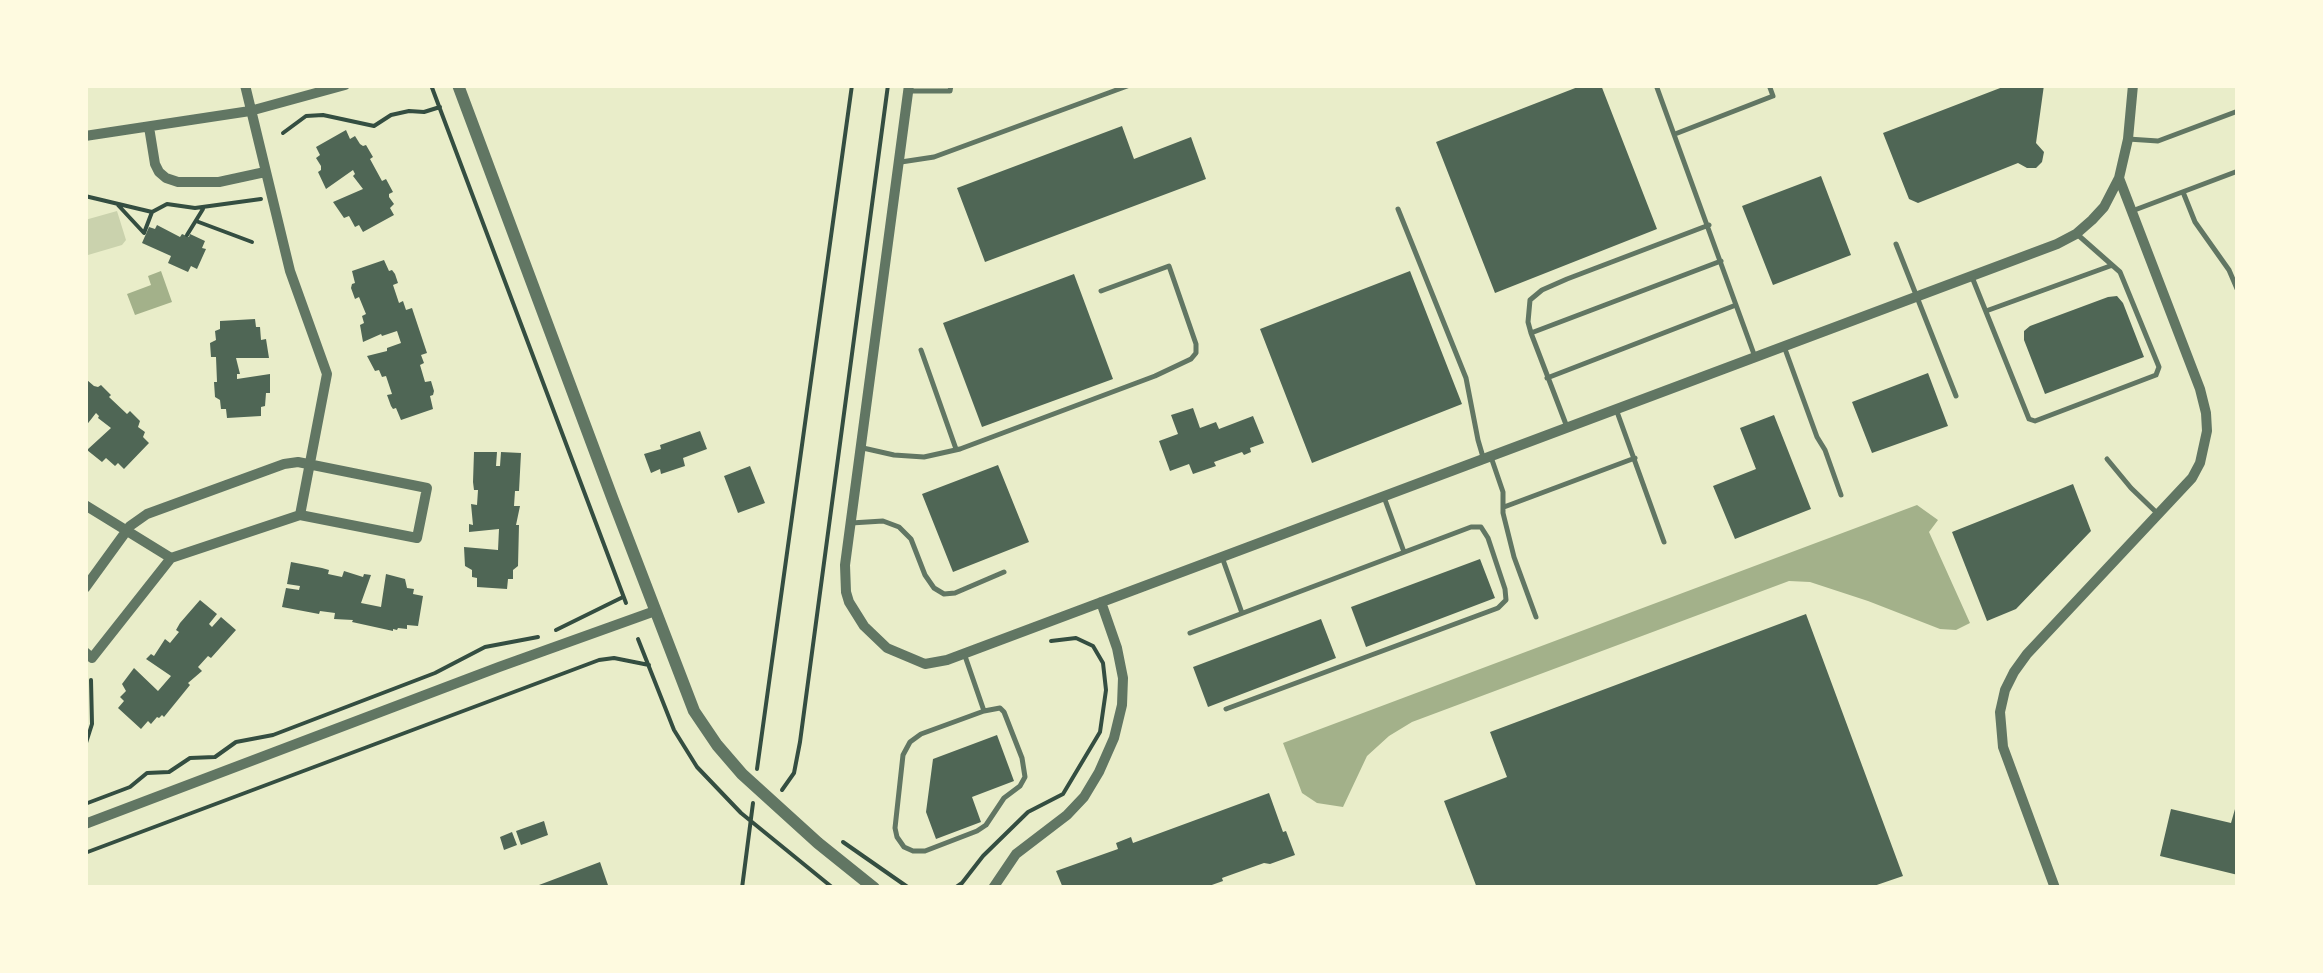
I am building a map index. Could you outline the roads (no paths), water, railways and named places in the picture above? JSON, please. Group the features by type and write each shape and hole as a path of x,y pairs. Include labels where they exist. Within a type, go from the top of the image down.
{"street":[{"path":"245,85 290,271 327,374 300,516"},
{"path":"304,95 322,85"},
{"path":"85,136 250,111 345,85"},
{"path":"458,85 690,703 717,745 742,774 874,888"},
{"path":"909,88 845,564 846,592 864,626 887,648 925,664 961,655 2058,244 2092,220 2104,207 2119,178 2128,139 2133,85"},
{"path":"149,128 155,164 166,178 178,182 219,182 265,172"},
{"path":"2054,888 2003,747 2002,701 2014,672 2028,654 2181,491 2196,471 2206,440 2207,420 2200,390 2119,178"},
{"path":"85,588 130,526 147,514 284,464 298,462 428,488 418,538 300,516 171,558 92,658 85,652"},
{"path":"85,505 171,558"},
{"path":"993,888 1016,854 1084,797 1114,738 1122,705 1123,678 1101,602"},
{"path":"85,824 655,611"}],"lane":[{"path":"909,88 950,91 951,85"},
{"path":"898,162 934,156 1130,85"},
{"path":"1656,85 1755,356"},
{"path":"1675,134 1774,96 1769,85"},
{"path":"2128,139 2158,141 2238,110"},
{"path":"2132,211 2238,171"},
{"path":"2183,192 2196,222 2229,270 2238,291"},
{"path":"1398,210 1466,378 1478,440 1503,492 1504,520 1536,617"},
{"path":"1567,427 1530,334 1530,300 1567,278 1709,226"},
{"path":"1972,276 2028,419 2035,421 2156,375 2159,367 2120,272 2076,234"},
{"path":"1896,244 1956,396"},
{"path":"1530,334 1721,260"},
{"path":"1986,311 2112,265"},
{"path":"860,448 924,457 956,450 1192,359 1196,344 1169,266 1102,290"},
{"path":"1547,378 1736,305"},
{"path":"1784,346 1841,495"},
{"path":"921,350 956,450"},
{"path":"1616,409 1664,542"},
{"path":"1504,507 1635,458"},
{"path":"2108,459 2158,514"},
{"path":"1384,497 1404,552"},
{"path":"851,523 884,522 899,527 911,538 925,575 944,594 955,594 1004,572"},
{"path":"1190,633 1471,527 1481,527 1488,538 1505,588 1506,600 1498,608 1226,709"},
{"path":"1222,557 1242,613"},
{"path":"961,655 984,711"},
{"path":"1000,708 1004,712 1022,758 1025,777 1020,786 1004,798 986,825 977,831 925,851 904,847 895,828 903,755 910,742 921,734 984,711 1000,708"}]}
